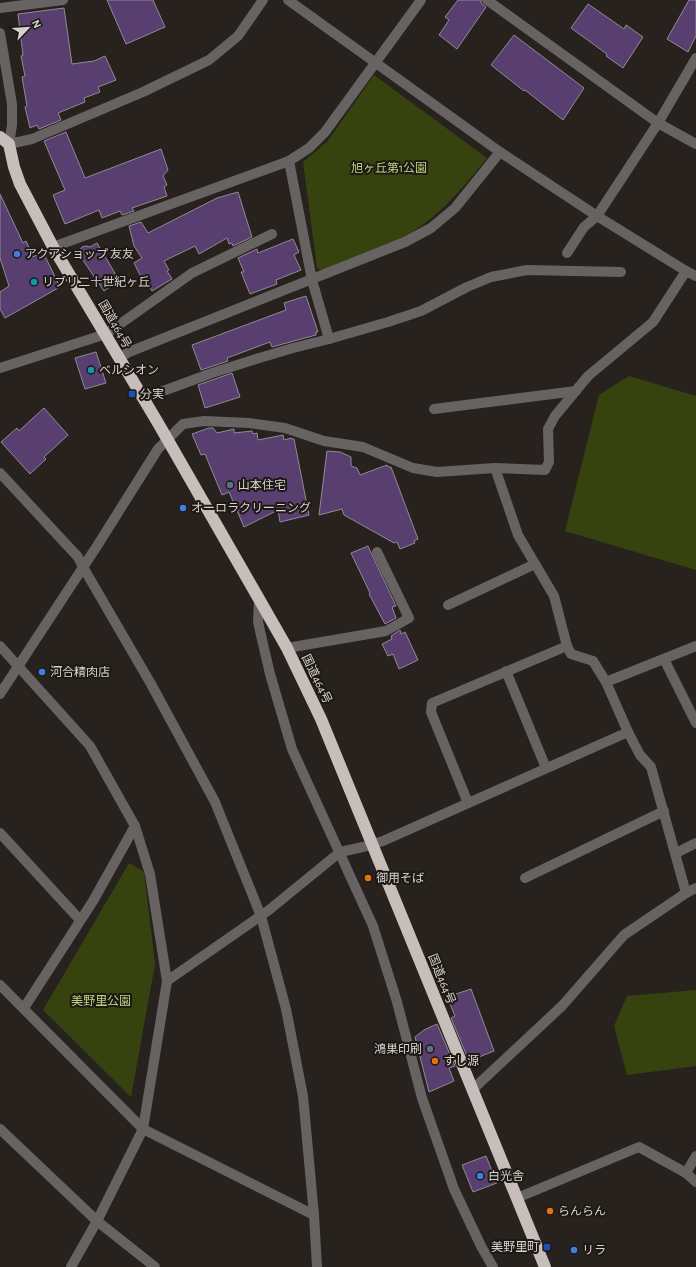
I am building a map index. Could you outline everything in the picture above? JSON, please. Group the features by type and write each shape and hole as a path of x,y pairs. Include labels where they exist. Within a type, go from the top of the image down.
{"highway":[{"name":"国道464号","path":"4,141 20,184 53,247 167,438 287,648 321,719 545,1267"}],"street":[{"path":"0,8 63,0"},
{"path":"4,141 32,139 143,92 209,60 238,36 263,0"},
{"path":"288,0 500,152 597,216 696,276"},
{"path":"53,247 289,161 309,148 325,132 421,0"},
{"path":"487,0 658,123 696,144"},
{"path":"0,33 12,104 12,125 4,141"},
{"path":"567,253 584,226 597,216 658,123 696,58"},
{"path":"119,358 130,352 405,242 430,228 455,208 500,152"},
{"path":"289,161 312,280 329,340"},
{"path":"0,368 106,334 192,273 272,234"},
{"path":"144,399 212,373 293,348 329,340 421,311 467,287 491,277 527,270 621,272"},
{"path":"0,694 158,448 183,424 204,421 249,422 285,428 324,441 363,447 413,468 437,472 495,468 544,470 549,462 548,428 555,416 588,376 653,322 686,271"},
{"path":"434,409 576,391"},
{"path":"495,468 518,535 554,596 567,646 571,654 593,661 606,682 640,755 651,767 686,893"},
{"path":"0,473 78,557 151,684 215,802 261,916 286,1009 303,1096 314,1215 317,1267"},
{"path":"287,648 386,631 410,618 378,552"},
{"path":"448,605 535,564"},
{"path":"259,599 258,622 270,674 292,749 373,926 397,1002 422,1098 454,1189 481,1246 493,1267"},
{"path":"0,646 90,746 135,826 150,874 167,981 143,1129 97,1221 71,1267"},
{"path":"468,803 431,712 432,703 567,646"},
{"path":"606,682 696,646"},
{"path":"664,659 696,723"},
{"path":"506,671 546,768"},
{"path":"167,981 261,916 340,852 372,844 628,732"},
{"path":"525,878 664,811"},
{"path":"24,1008 93,901 135,826"},
{"path":"0,833 80,920"},
{"path":"676,853 696,843"},
{"path":"472,1090 562,1006 624,935 686,893 696,888"},
{"path":"0,985 143,1129 314,1215"},
{"path":"0,1129 97,1221 155,1267"},
{"path":"516,1198 639,1147 686,1173 696,1182"},
{"path":"686,1173 696,1156"}],"green space":[{"name":"旭ヶ丘第1公園","path":"374,75 487,158 448,203 421,226 399,240 386,246 323,271 317,268 303,162 327,142"},
{"path":"629,376 696,396 696,570 565,531 599,395"},
{"name":"美野里公園","path":"129,863 144,872 155,964 131,1097 43,1010"},
{"path":"696,990 696,1066 627,1075 614,1026 627,996"}],"building":[{"path":"107,0 153,0 165,27 126,44"},
{"path":"458,0 481,0 481,3 486,7 457,49 439,35 449,20 445,17"},
{"path":"689,0 696,0 696,36 688,52 667,39"},
{"path":"588,4 624,29 626,25 643,37 623,68 606,56 607,54 571,28"},
{"path":"64,8 72,64 94,61 105,56 116,80 98,87 100,92 84,98 85,102 58,113 61,120 39,129 37,125 30,128 25,107 27,106 22,77 25,76 21,56 23,55 18,14"},
{"path":"514,35 584,88 563,120 491,65"},
{"path":"66,132 85,178 161,149 168,170 163,176 167,185 164,187 167,196 132,208 134,211 122,215 120,211 102,218 99,210 65,224 53,195 65,190 44,141"},
{"path":"238,192 252,237 233,246 232,243 229,244 227,238 199,254 195,246 164,261 169,270 167,271 172,279 152,291 149,286 146,287 134,263 142,258 134,246 129,226 141,222 148,233 217,198"},
{"path":"0,194 23,243 26,241 33,257 41,252 43,257 45,256 60,287 5,318 0,309 0,292 9,286 0,258"},
{"path":"293,239 299,252 294,255 301,270 276,280 277,284 250,294 241,272 244,272 238,258 257,249 258,253"},
{"path":"97,243 119,280 104,291 78,253 82,247 90,247"},
{"path":"306,296 318,332 316,332 316,335 272,347 270,342 227,358 228,361 201,370 192,345 286,310 284,303"},
{"name":"ベルシオン","path":"96,352 106,383 85,389 75,358"},
{"path":"232,373 240,397 205,408 198,385"},
{"path":"44,408 68,435 44,457 46,459 30,474 1,442 17,428 19,431"},
{"path":"213,428 217,433 234,429 234,433 252,431 253,434 257,433 258,440 283,435 284,440 291,438 294,439 309,515 280,522 278,510 244,527 229,492 222,495 205,454 201,455 192,434"},
{"path":"327,451 340,452 351,457 351,466 357,468 360,475 387,465 388,467 391,467 418,539 414,541 415,543 400,549 397,542 394,543 344,515 342,509 319,515"},
{"path":"368,546 396,606 392,607 396,618 385,624 369,594 370,593 351,553"},
{"path":"400,630 401,634 405,632 418,660 399,669 393,654 388,656 382,644 392,639 391,636"},
{"path":"471,989 494,1051 469,1061 451,1018 455,1016 447,997"},
{"path":"437,1024 455,1066 449,1068 454,1081 429,1092 415,1037 424,1030"},
{"path":"486,1156 497,1183 473,1192 462,1165"}],"place":[{"name":"アクアショップ 友友","path":"17,254"},
{"name":"リブリ二十世紀ヶ丘","path":"34,282"},
{"name":"ベルシオン","path":"91,370"},
{"name":"分実","path":"132,394"},
{"name":"山本住宅","path":"230,485"},
{"name":"オーロラクリーニング","path":"183,508"},
{"name":"河合精肉店","path":"42,672"},
{"name":"御用そば","path":"368,878"},
{"name":"鴻巣印刷","path":"430,1049"},
{"name":"すし源","path":"435,1061"},
{"name":"白光舎","path":"480,1176"},
{"name":"らんらん","path":"550,1211"},
{"name":"美野里町","path":"547,1247"},
{"name":"リラ","path":"574,1250"}]}
